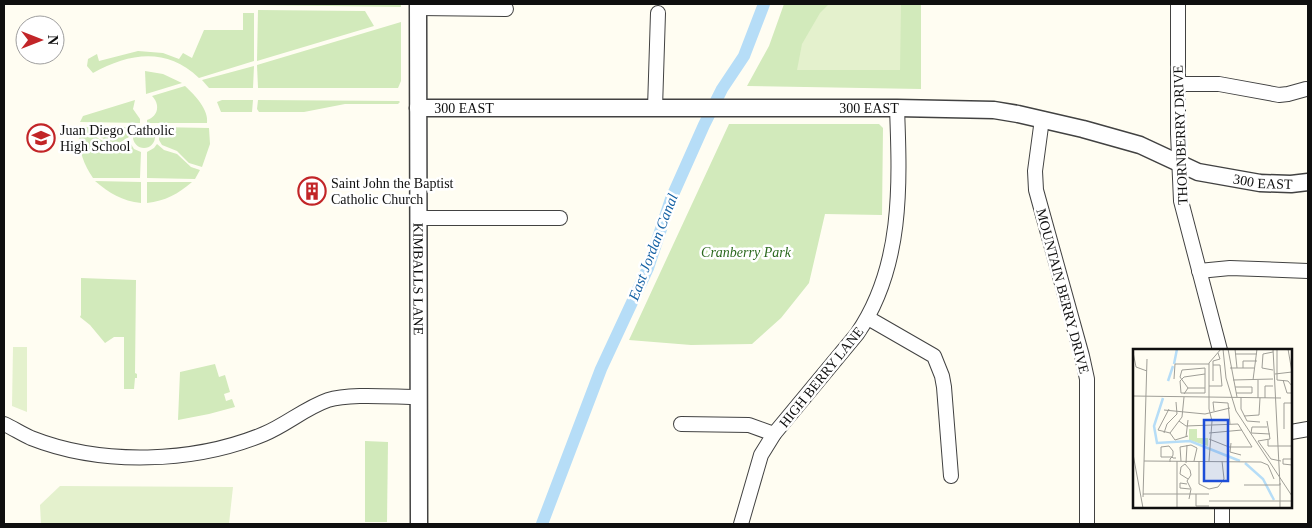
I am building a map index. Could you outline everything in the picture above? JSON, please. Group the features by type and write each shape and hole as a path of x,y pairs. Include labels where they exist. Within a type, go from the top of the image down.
{"street":[{"name":"THORNBERRY DRIVE","path":"1178,4 1179,163 1182,210 1220,349"},
{"path":"418,6 506,8"},
{"name":"KIMBALLS LANE","path":"418,6 418,524"},
{"path":"655,108 658,13"},
{"path":"1178,84 1219,84 1279,95 1306,89"},
{"name":"300 EAST","path":"418,108 897,108 994,110 1140,145 1198,172 1260,184 1308,182"},
{"name":"HIGH BERRY LANE","path":"740,524 761,455 774,434 845,351 868,318 888,268 895,238 898,198 897,108"},
{"name":"MOUNTAIN BERRY DRIVE","path":"1042,120 1035,171 1036,190 1087,379 1087,524"},
{"path":"418,218 560,218"},
{"path":"1199,272 1230,268 1308,271"},
{"path":"868,318 934,356 943,382 951,476"},
{"path":"4,424 31,438 66,448 101,454 146,458 192,454 238,444 266,434 328,400 346,397 418,397"},
{"path":"681,424 749,425 774,434"},
{"path":"1292,432 1308,429"},
{"path":"1222,508 1222,524"}],"green space":[{"path":"401,4 401,7 258,5"},
{"path":"784,4 921,4 921,89 747,86 769,46"},
{"path":"829,4 901,4 900,70 797,70 802,44 820,13"},
{"path":"258,10 365,11 374,26 257,61"},
{"path":"243,13 254,13 254,61 199,78 174,61 148,56 121,61 93,73 87,66 88,59 97,54 99,61 138,51 163,53 179,59 183,53 192,58 204,30 243,30"},
{"path":"401,22 401,81 398,88 258,88 257,65"},
{"path":"254,66 253,88 209,88 202,80"},
{"path":"145,71 163,74 182,83 146,94"},
{"path":"185,86 204,108 207,123 147,123 147,120 154,116 157,110 155,99 152,96"},
{"path":"135,100 133,109 140,119 140,123 80,122 83,116"},
{"path":"222,100 253,100 252,112 221,112 217,102"},
{"path":"258,100 400,102 398,104 345,104 304,112 259,112 257,109"},
{"name":"Cranberry Park","path":"729,124 879,124 883,128 882,215 825,214 809,283 781,318 752,344 691,345 629,340"},
{"path":"144,126 152,129 155,137 152,145 144,148 136,145 133,137 136,129"},
{"path":"80,127 132,127 129,137 119,143 112,144 94,133 79,132"},
{"path":"156,127 209,128 210,144 202,167 189,163 177,151 162,145"},
{"path":"91,134 113,147 129,141 134,149 141,152 140,178 93,178 83,158 79,141 79,135"},
{"path":"157,144 164,150 177,154 191,167 200,170 195,179 147,178 147,152"},
{"path":"95,181 141,182 141,203 116,196"},
{"path":"147,182 192,182 171,196 160,201 147,203"},
{"path":"81,278 136,280 135,373 137,378 135,378 134,389 124,389 124,337 114,337 105,343 90,325 80,317"},
{"path":"13,347 27,347 27,412 12,406"},
{"path":"215,364 219,377 225,375 230,392 224,394 226,401 232,399 235,407 178,420 180,372"},
{"path":"365,441 388,442 387,522 365,522"},
{"path":"60,486 233,487 229,524 41,524 40,505"}],"waterway":[{"name":"East Jordan Canal","path":"542,524 601,369 648,268 671,199 722,89 744,56 764,4"}],"place":[{"name":"Juan Diego Catholic High School","path":"41,138"},
{"name":"Saint John the Baptist Catholic Church","path":"312,191"}]}
